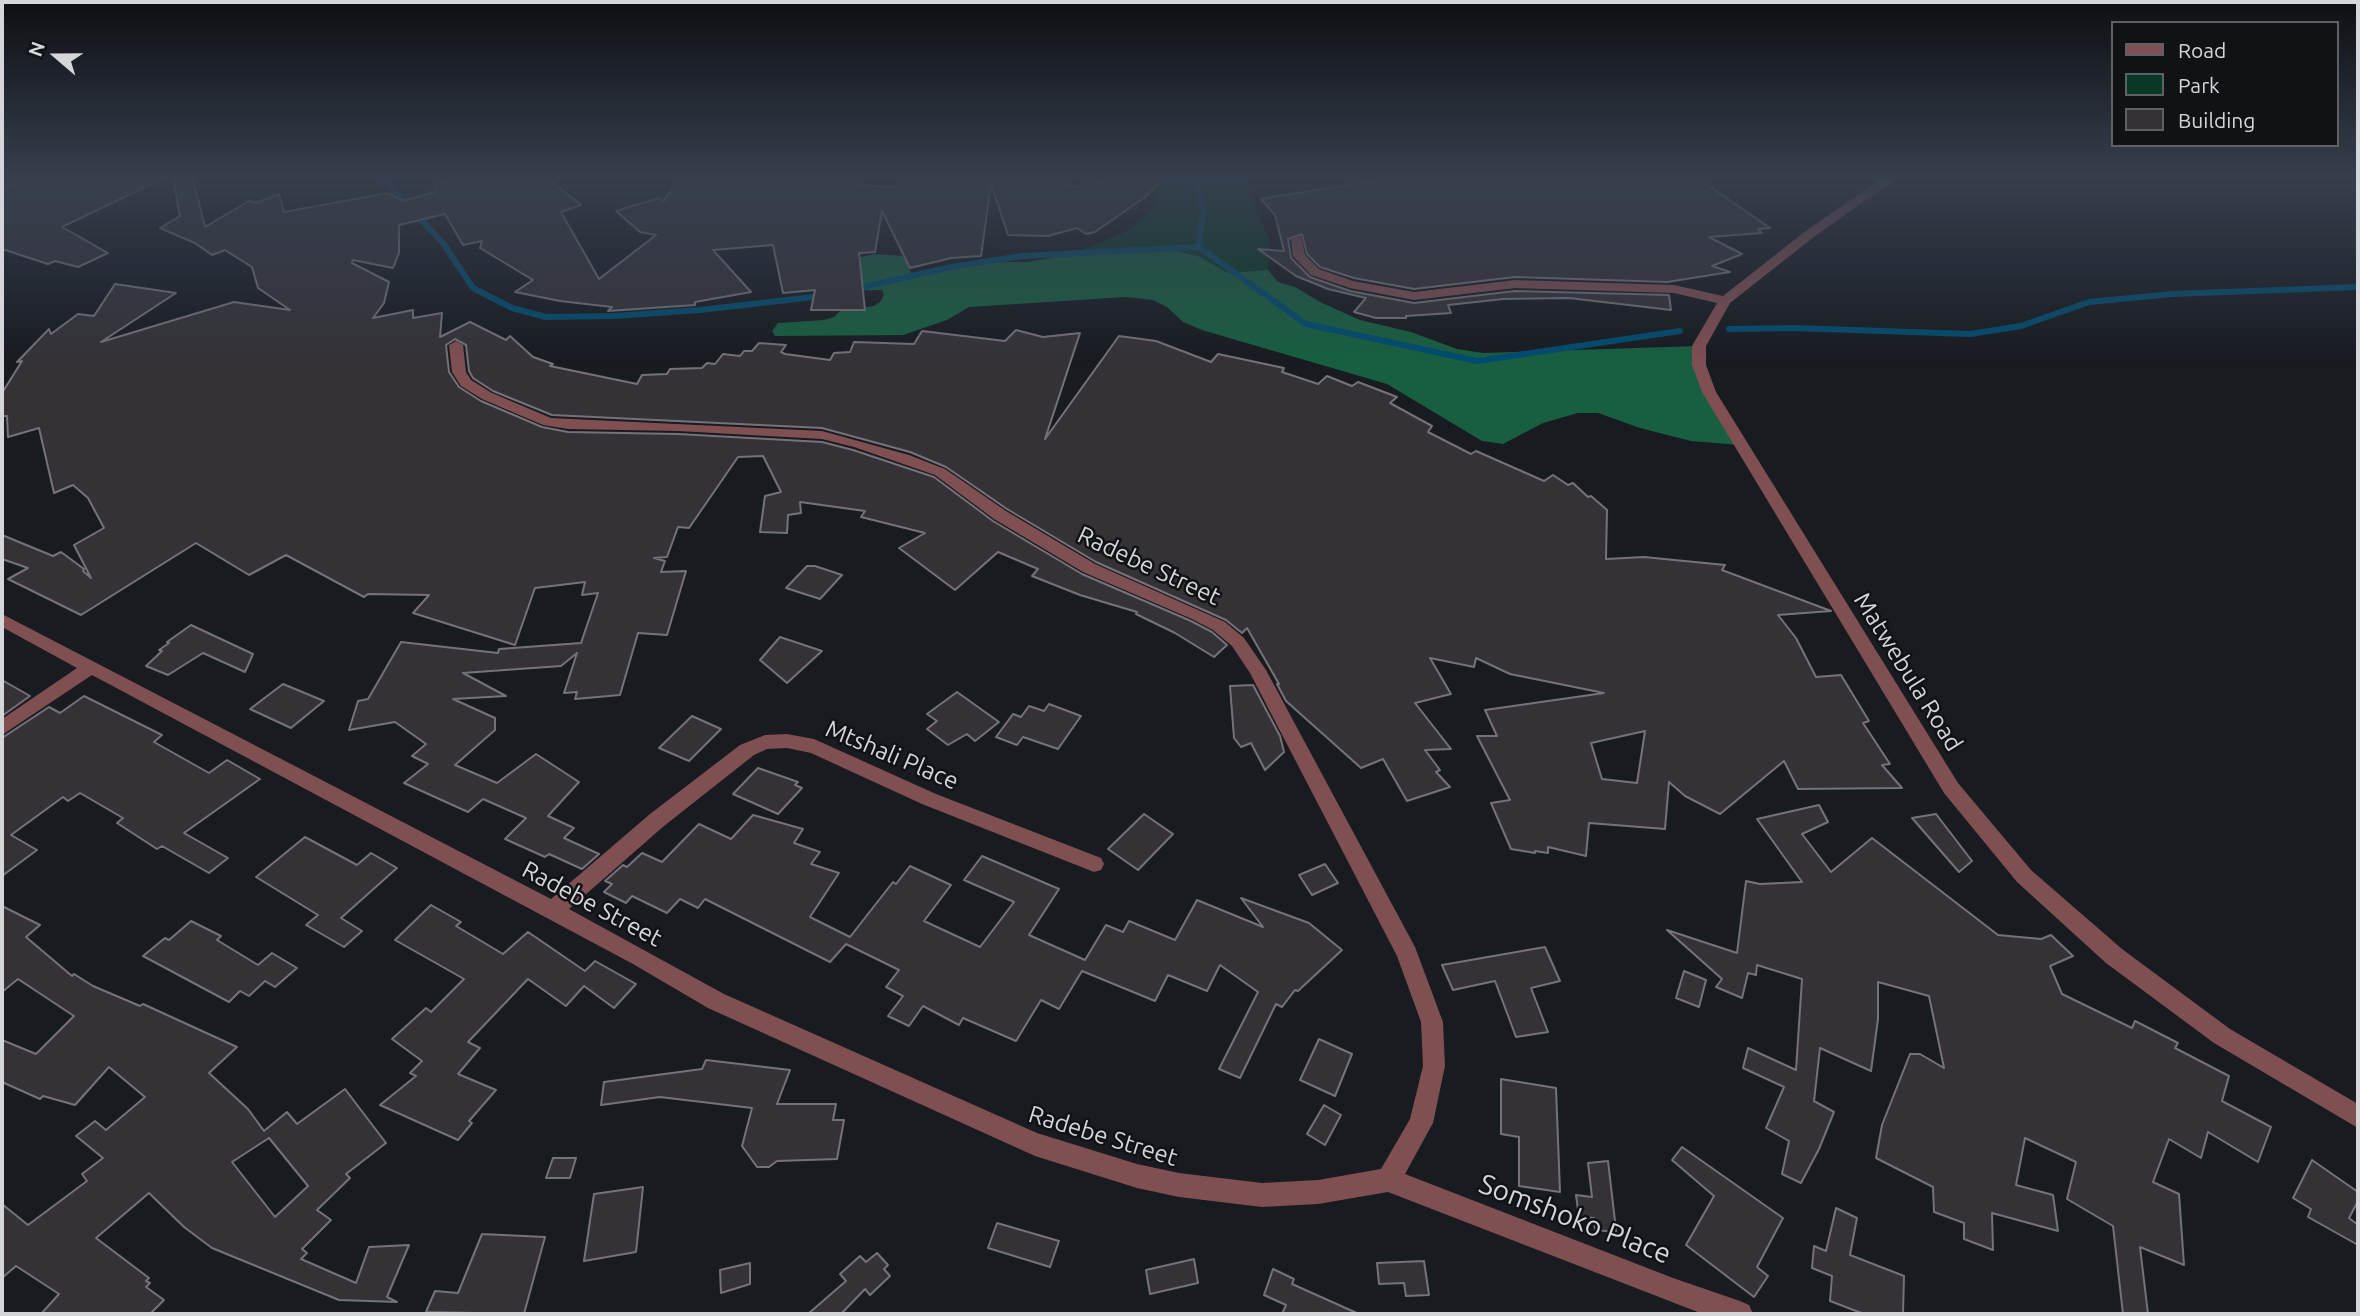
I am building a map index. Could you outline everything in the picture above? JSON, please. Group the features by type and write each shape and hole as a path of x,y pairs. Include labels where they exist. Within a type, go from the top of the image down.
{"street":[{"path":"1297,240 1299,256 1315,272 1350,284 1414,296 1515,284 1674,289 1702,293 1725,301"},
{"name":"Matwebula Road","path":"1802,240 1725,301 1702,337 1699,365 1709,392 1951,788 2024,876 2115,956 2222,1035 2358,1117"},
{"name":"Radebe Street","path":"2,620 641,957 716,1001 1035,1143 1137,1177 1262,1195 1318,1192 1388,1180 1421,1123 1434,1066 1432,1021 1407,954 1257,670 1238,642 1219,626 1198,615 1089,568 1000,515 940,472 904,458 822,435 548,422 487,396 466,383 459,372 456,345"},
{"path":"2,729 91,667"},
{"name":"Mtshali Place","path":"552,911 657,820 747,750 765,742 787,741 814,746 929,799 1094,864"},
{"name":"Somshoko Place","path":"1388,1180 1673,1291 1740,1314"}],"green space":[{"path":"1105,240 1269,240 1268,270 1228,273 1198,256 1177,251 1072,254"},
{"path":"1177,251 1198,256 1228,273 1268,270 1278,282 1295,287 1360,320 1411,332 1457,349 1483,353 1698,346 1699,365 1739,445 1691,441 1640,428 1598,413 1578,413 1543,423 1503,444 1482,441 1387,384 1202,330 1183,322 1167,307 1153,300 1126,297 969,307 947,320 903,335 775,336 772,331 778,323 824,320 834,317 840,311 874,306 880,302 884,295 882,290 838,291 859,258 873,254 904,256 912,275 962,262 1028,262 1072,254"}],"building":[{"path":"2,240 86,240 108,253 78,267 55,261 48,264 2,249"},
{"path":"189,240 399,240 399,253 393,268 353,260 352,263 389,282 384,303 373,318 413,310 413,318 442,313 440,337 470,322 506,340 510,336 533,357 553,364 550,366 637,384 642,375 667,374 670,369 702,368 707,363 715,364 723,354 740,356 744,351 752,351 759,343 786,345 781,352 785,354 830,360 834,353 850,352 854,342 914,344 922,331 1005,341 1016,330 1043,337 1080,333 1045,439 1119,336 1156,341 1211,362 1218,354 1284,368 1282,372 1318,384 1327,376 1352,386 1358,382 1397,397 1390,403 1432,426 1428,432 1471,454 1476,451 1544,481 1553,475 1568,485 1573,483 1607,510 1606,559 1644,557 1725,565 1722,570 1831,611 1778,615 1796,638 1816,677 1841,675 1869,721 1863,723 1890,764 1882,765 1902,788 1798,789 1784,761 1720,814 1685,796 1669,782 1665,829 1589,823 1586,856 1548,847 1548,853 1511,849 1491,803 1510,800 1477,736 1497,736 1485,710 1604,693 1510,674 1476,658 1474,667 1430,658 1451,694 1415,703 1451,749 1425,750 1440,770 1436,772 1450,787 1407,801 1383,759 1361,768 1286,701 1247,628 1242,633 1226,620 1096,562 1007,509 946,467 910,452 822,428 552,415 493,391 473,378 469,371 466,345 455,339 446,345 449,372 459,387 481,401 542,427 568,432 678,434 822,442 853,450 934,477 993,521 1082,574 1191,621 1212,632 1227,645 1214,657 1175,633 1136,614 1137,612 1080,595 1032,576 1038,569 998,552 955,590 899,548 925,533 861,517 865,511 800,502 801,513 788,515 787,533 760,532 765,496 781,492 763,456 738,457 689,528 678,527 667,557 654,558 665,561 661,572 686,571 667,635 638,633 620,695 575,699 577,692 564,693 577,653 561,666 463,673 506,696 453,699 495,718 495,730 455,765 497,783 536,754 579,782 548,816 574,828 564,838 599,854 582,869 549,854 545,857 505,839 526,818 483,799 468,812 404,783 428,764 412,756 426,744 395,722 349,730 358,701 368,699 401,642 498,653 499,649 581,643 598,593 582,595 585,582 535,588 515,645 413,613 429,595 368,594 364,597 286,555 249,575 196,543 81,615 8,579 28,568 2,559 2,535 53,556 61,552 84,569 91,578 74,545 104,528 88,498 73,485 54,493 39,428 8,437 7,416 2,416 2,393 22,361 17,362 49,329 51,334 78,314 94,316 115,284 176,293 101,342 234,302 290,310 258,288 252,267 225,250 212,255","holes":["1645,731 1637,783 1602,779 1591,743"]},
{"path":"460,240 577,240 599,279 649,240 877,240 875,252 859,253 865,310 811,310 815,290 783,293 773,245 713,250 751,292 695,302 695,305 608,311 612,307 515,292 533,280 480,248 482,241 463,245"},
{"path":"896,240 983,240 981,256 951,258 910,268"},
{"path":"1281,240 1288,240 1291,258 1310,277 1350,291 1414,303 1515,291 1669,295 1671,310 1569,298 1503,299 1448,305 1451,313 1376,318 1354,312 1366,298 1328,289 1296,276 1258,249 1284,251"},
{"path":"1304,240 1716,240 1742,254 1712,266 1730,272 1667,282 1515,277 1414,289 1354,278 1320,267 1307,254"},
{"path":"807,566 842,575 820,599 786,588"},
{"path":"191,625 253,654 245,672 203,653 168,675 146,666 162,651 159,650 169,643 167,642"},
{"path":"780,637 822,651 787,683 760,660"},
{"path":"2,680 30,696 2,716"},
{"path":"283,684 324,701 291,728 250,709"},
{"path":"1253,685 1280,736 1284,752 1265,770 1251,743 1241,747 1234,738 1230,686"},
{"path":"957,692 999,722 975,741 967,734 948,745 927,729 937,721 927,714"},
{"path":"84,696 162,735 154,742 209,773 227,760 260,779 184,833 228,858 209,873 162,846 157,849 117,823 123,818 80,793 68,801 63,797 11,835 37,850 2,876 2,738 49,707 60,713"},
{"path":"1049,704 1081,716 1058,749 1023,737 1017,745 996,737 1013,714 1021,717 1029,706 1044,711"},
{"path":"692,716 721,729 689,761 659,748"},
{"path":"758,768 798,782 795,785 802,788 778,814 733,794"},
{"path":"1819,805 1828,822 1802,834 1831,872 1872,838 1998,935 2041,939 2051,935 2073,956 2050,966 2062,994 2132,1028 2135,1021 2178,1043 2175,1048 2229,1076 2222,1101 2271,1127 2258,1162 2208,1132 2201,1158 2169,1139 2153,1182 2179,1194 2184,1265 2140,1247 2148,1314 2123,1314 2113,1226 2067,1199 2076,1162 2025,1138 2016,1185 2053,1195 2058,1231 1992,1213 1993,1250 1964,1239 1964,1223 1934,1212 1933,1187 1876,1158 1882,1125 1910,1054 1920,1054 1944,1068 1929,996 1878,982 1878,1019 1871,1071 1820,1048 1814,1101 1834,1112 1801,1183 1782,1174 1789,1141 1766,1128 1784,1087 1743,1068 1748,1048 1796,1070 1802,979 1757,965 1756,975 1748,973 1742,998 1716,987 1722,979 1667,930 1737,953 1746,881 1760,884 1802,882 1757,819"},
{"path":"1144,814 1173,834 1138,870 1108,849"},
{"path":"1936,814 1972,861 1959,872 1912,818"},
{"path":"753,815 803,829 794,843 820,852 811,864 839,873 810,917 850,937 893,882 896,884 910,866 951,885 924,921 980,947 1014,902 964,880 982,856 1059,889 1029,935 1085,960 1106,925 1123,932 1129,921 1175,940 1197,900 1263,927 1241,898 1309,923 1342,950 1298,991 1295,990 1282,1007 1276,1004 1240,1078 1219,1069 1258,992 1220,965 1207,991 1168,975 1155,1001 1082,971 1059,1009 1041,1000 1016,1041 963,1018 959,1025 923,1006 909,1026 888,1016 903,996 886,987 899,970 846,944 830,962 705,899 698,908 680,899 667,913 632,896 626,903 604,892 612,884 605,881 623,865 627,867 642,853 662,862 699,824 731,839"},
{"path":"305,837 357,865 371,853 397,868 341,918 362,931 344,947 306,925 318,915 256,877"},
{"path":"1325,864 1338,883 1312,895 1299,875"},
{"path":"431,905 461,922 456,926 503,954 528,932 585,971 595,961 636,984 614,1008 584,986 566,1006 528,979 468,1042 480,1048 458,1074 496,1090 469,1121 472,1123 458,1140 380,1105 416,1076 410,1073 422,1061 392,1039 426,1008 431,1012 464,979 395,940"},
{"path":"2,906 40,925 26,937 72,976 74,974 93,986 140,1006 143,1004 237,1047 209,1073 248,1109 264,1131 287,1112 297,1124 345,1089 386,1143 346,1174 350,1178 317,1210 331,1220 302,1249 307,1253 301,1259 356,1283 369,1247 409,1245 387,1297 397,1302 339,1300 212,1248 184,1227 149,1193 96,1238 149,1278 146,1281 150,1283 146,1287 164,1300 150,1314 41,1314 59,1294 16,1266 2,1278 2,1204 28,1225 87,1181 82,1174 103,1158 76,1136 95,1121 106,1130 145,1097 109,1067 75,1105 43,1096 40,1099 2,1082 2,1040 36,1054 74,1016 18,979 2,992","holes":["269,1138 308,1186 275,1217 232,1162"]},
{"path":"191,921 221,936 217,940 258,965 272,953 297,968 275,987 265,981 249,996 240,991 229,1002 143,956 165,938 169,940"},
{"path":"1545,947 1560,981 1531,988 1548,1032 1516,1037 1495,981 1453,990 1442,965"},
{"path":"1684,971 1706,980 1699,1007 1676,998"},
{"path":"1319,1039 1352,1054 1335,1096 1300,1080"},
{"path":"706,1060 790,1070 777,1104 836,1104 833,1120 844,1120 837,1159 777,1161 769,1167 757,1167 742,1146 752,1108 660,1097 601,1105 604,1082 702,1069"},
{"path":"1501,1079 1556,1088 1560,1192 1519,1186 1519,1137 1501,1134"},
{"path":"1324,1105 1341,1115 1325,1145 1307,1134"},
{"path":"1682,1147 1783,1218 1757,1267 1768,1276 1754,1297 1686,1245 1714,1196 1672,1160"},
{"path":"553,1158 576,1158 570,1178 546,1178"},
{"path":"2312,1160 2358,1192 2358,1201 2349,1218 2358,1225 2358,1245 2308,1217 2311,1209 2293,1198"},
{"path":"1608,1161 1616,1232 1595,1230 1594,1218 1579,1217 1576,1195 1592,1197 1588,1163"},
{"path":"643,1187 636,1252 584,1261 594,1194"},
{"path":"1836,1208 1857,1218 1850,1255 1904,1276 1903,1314 1864,1314 1830,1301 1832,1276 1812,1268 1814,1246 1826,1251"},
{"path":"997,1223 1059,1241 1050,1267 988,1248"},
{"path":"482,1234 545,1237 524,1314 426,1312 435,1291 458,1293"},
{"path":"877,1253 888,1265 884,1269 890,1276 870,1295 865,1289 841,1314 808,1314 846,1281 840,1274 860,1256 866,1262"},
{"path":"1194,1259 1198,1283 1150,1294 1146,1270"},
{"path":"1424,1261 1429,1295 1406,1296 1404,1283 1379,1284 1377,1263"},
{"path":"750,1263 750,1284 721,1293 720,1270"},
{"path":"1273,1269 1294,1279 1292,1284 1359,1314 1282,1314 1286,1305 1264,1295"}],"waterway":[{"path":"441,240 473,288 512,308 546,317 700,310 822,296"},
{"path":"1199,247 1200,240"},
{"path":"855,289 951,267 1022,256 1199,247"},
{"path":"1199,247 1306,324 1477,361 1680,331"},
{"path":"1729,329 1795,328 1970,334 2021,326 2089,302 2172,294 2358,287"}]}
